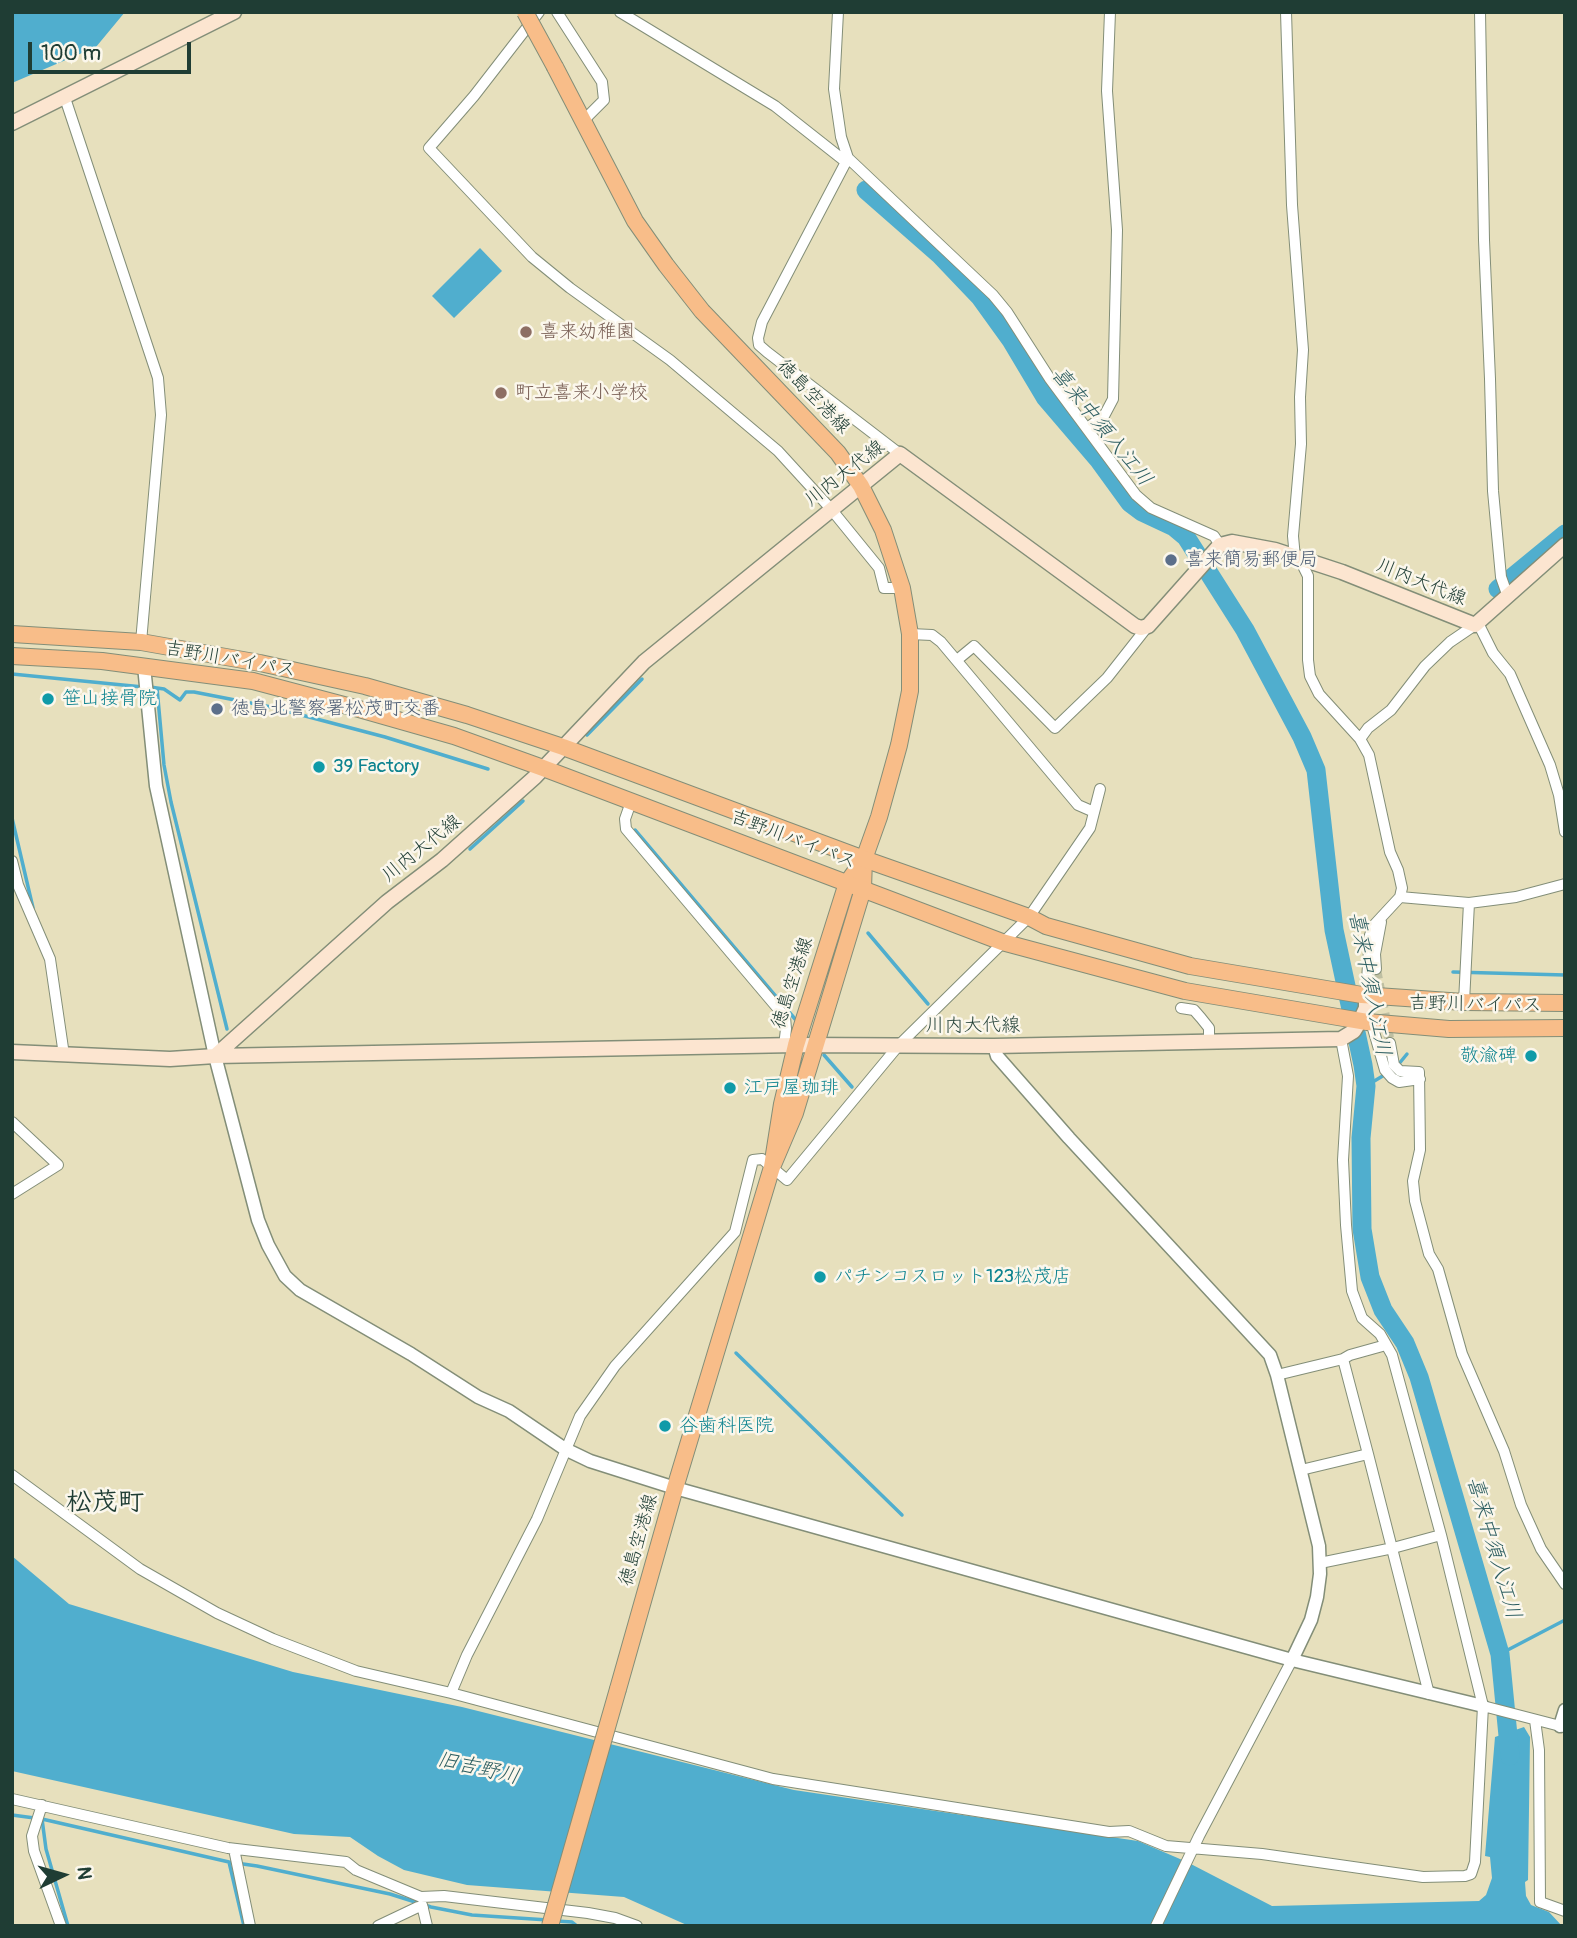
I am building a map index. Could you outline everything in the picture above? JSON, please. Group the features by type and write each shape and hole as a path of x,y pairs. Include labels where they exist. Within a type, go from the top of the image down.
{"main road":[{"path":"12,123 234,12"},
{"name":"徳島空港線","path":"525,12 635,220 702,311 838,453 861,486 883,530 902,588 909,634 910,691 899,745 864,859 847,883 790,1045 772,1167"},
{"name":"川内大代線","path":"215,1056 387,902 476,831 543,768 644,662 900,454 1135,626 1149,626"},
{"name":"川内大代線","path":"1220,545 1232,542 1275,550 1342,572 1476,624 1506,593 1565,545"},
{"path":"1149,626 1220,545"},
{"name":"吉野川バイパス","path":"12,634 141,642 260,663 365,686 467,715 563,747 864,859 1030,917 1046,926 1190,966 1288,984 1365,1011 1449,1028 1565,1028"},
{"name":"吉野川バイパス","path":"12,656 144,666 253,681 454,736 1002,942 1185,991 1285,1009 1365,1011 1464,1002 1565,1003"},
{"name":"徳島空港線","path":"550,1926 675,1488 772,1167 795,1113 863,889 864,859"},
{"path":"1343,1038 1354,1031 1365,1011"},
{"name":"川内大代線","path":"12,1052 170,1059 790,1045 994,1046 1343,1038"}],"street":[{"path":"539,12 474,96 429,148 532,257 570,288 670,360 778,450 879,568 884,588 902,588"},
{"path":"558,12 602,82 604,100 583,121"},
{"path":"620,12 775,106 847,160 1007,312 1050,379 1136,495 1151,508 1214,536 1220,545"},
{"path":"838,12 834,89 838,126 847,160 762,322 758,338 759,345 900,454"},
{"path":"1087,428 1104,416 1113,399 1118,230 1107,91 1110,12"},
{"path":"1286,12 1293,216 1303,350 1301,444 1293,536 1298,559 1308,576 1310,676 1319,694 1360,739 1369,755 1390,852 1402,888 1400,897 1375,923 1370,935 1367,962 1365,1011 1393,1071"},
{"path":"1480,12 1484,240 1493,491 1501,577 1506,593"},
{"path":"65,98 158,378 161,415 141,642"},
{"path":"1360,739 1368,728 1391,710 1425,666 1450,642 1476,624 1493,653 1510,674 1550,765 1559,794 1565,832"},
{"path":"957,660 974,646 1055,728 1107,678 1149,626"},
{"path":"909,634 932,635 942,642 1078,805 1094,811"},
{"path":"144,666 156,786 215,1056 258,1220 285,1276 300,1290 411,1354 478,1397 509,1411 565,1450 590,1461 675,1488 1292,1660 1562,1726 1565,1710"},
{"path":"451,1693 467,1655 537,1519 580,1416 615,1366 735,1232 753,1160 762,1159 787,1180 899,1045 1030,917 1090,828 1100,789"},
{"path":"631,802 625,819 626,830 785,1017 790,1045"},
{"path":"12,861 18,885 50,959 64,1055"},
{"path":"1400,897 1469,903 1516,897 1565,884"},
{"path":"1464,1002 1469,903"},
{"path":"1376,969 1376,944 1382,915"},
{"path":"1181,1008 1194,1010 1209,1028 1209,1042"},
{"path":"12,1475 140,1569 217,1613 272,1639 356,1671 451,1693 773,1779 1109,1832 1129,1831 1192,1853 1262,1854 1423,1877 1472,1874 1487,1707 1392,1355 1380,1335 1362,1318 1353,1291 1343,1160 1348,1076 1343,1038"},
{"path":"1390,1043 1393,1071"},
{"path":"994,1046 997,1056 1069,1138 1270,1355 1319,1546 1317,1597 1311,1620 1156,1926"},
{"path":"1393,1071 1419,1072 1420,1150 1413,1181 1415,1201 1429,1254 1438,1269 1462,1354 1504,1451 1521,1505 1541,1549 1565,1584"},
{"path":"12,1122 58,1164 12,1194"},
{"path":"1277,1375 1386,1345"},
{"path":"1343,1359 1429,1694"},
{"path":"1301,1470 1368,1454"},
{"path":"1320,1563 1441,1535"},
{"path":"1533,1719 1539,1750 1540,1902 1565,1911"},
{"path":"12,1798 234,1849 346,1862 356,1870 422,1903"},
{"path":"41,1805 32,1836 34,1851 61,1926"},
{"path":"234,1849 250,1926"},
{"path":"378,1926 422,1903 444,1896 588,1913 637,1926"},
{"path":"422,1903 426,1926"},
{"path":"588,1913 590,1926"}],"water":[{"path":"12,12 125,12 96,47 12,83"},
{"path":"480,248 502,271 454,318 432,296"},
{"name":"旧吉野川","path":"12,1556 69,1604 293,1672 462,1707 794,1790 1138,1841 1187,1862 1272,1906 1479,1901 1486,1895 1492,1878 1490,1857 1485,1856 1495,1737 1524,1727 1530,1737 1526,1896 1531,1905 1549,1912 1562,1926 689,1926 624,1897 467,1885 404,1870 350,1837 294,1834 12,1771"}],"waterway":[{"name":"喜来中須入江川","path":"866,190 939,254 980,297 1011,340 1045,397 1098,459 1130,503 1142,512 1174,527 1186,537 1245,630 1302,737 1316,770 1334,930 1366,1086 1361,1138 1362,1229 1370,1277 1383,1310 1405,1343 1419,1377 1500,1654 1510,1756"},
{"path":"1498,589 1565,534"},
{"path":"12,674 143,687"},
{"path":"587,735 642,679"},
{"path":"150,687 157,688 164,765 171,802 227,1029"},
{"path":"157,688 164,689 180,700 186,692 194,692 271,707 385,737 488,769"},
{"path":"470,849 523,801"},
{"path":"12,818 33,908"},
{"path":"635,830 795,1019"},
{"path":"868,933 928,1004"},
{"path":"1453,972 1565,975"},
{"path":"1398,1065 1407,1054"},
{"path":"824,1055 852,1087"},
{"path":"1366,1086 1386,1074"},
{"path":"736,1353 902,1515"},
{"path":"1500,1654 1565,1620"},
{"path":"12,1815 42,1819 229,1862 244,1926"},
{"path":"42,1819 46,1849 68,1926"},
{"path":"229,1862 390,1894 431,1907 472,1915 548,1920"},
{"path":"556,1921 572,1922 577,1926"}],"tunnel":[{"path":"1376,969 1390,1043"}],"place":[{"name":"喜来幼稚園","path":"526,332"},
{"name":"町立喜来小学校","path":"501,393"},
{"name":"喜来簡易郵便局","path":"1171,560"},
{"name":"笹山接骨院","path":"48,699"},
{"name":"徳島北警察署松茂町交番","path":"217,709"},
{"name":"39 Factory","path":"319,767"},
{"name":"敬渝碑","path":"1531,1056"},
{"name":"江戸屋珈琲","path":"730,1088"},
{"name":"パチンコスロット123松茂店","path":"820,1277"},
{"name":"谷歯科医院","path":"665,1426"}],"district":[{"name":"松茂町","path":"105,1503"}]}
